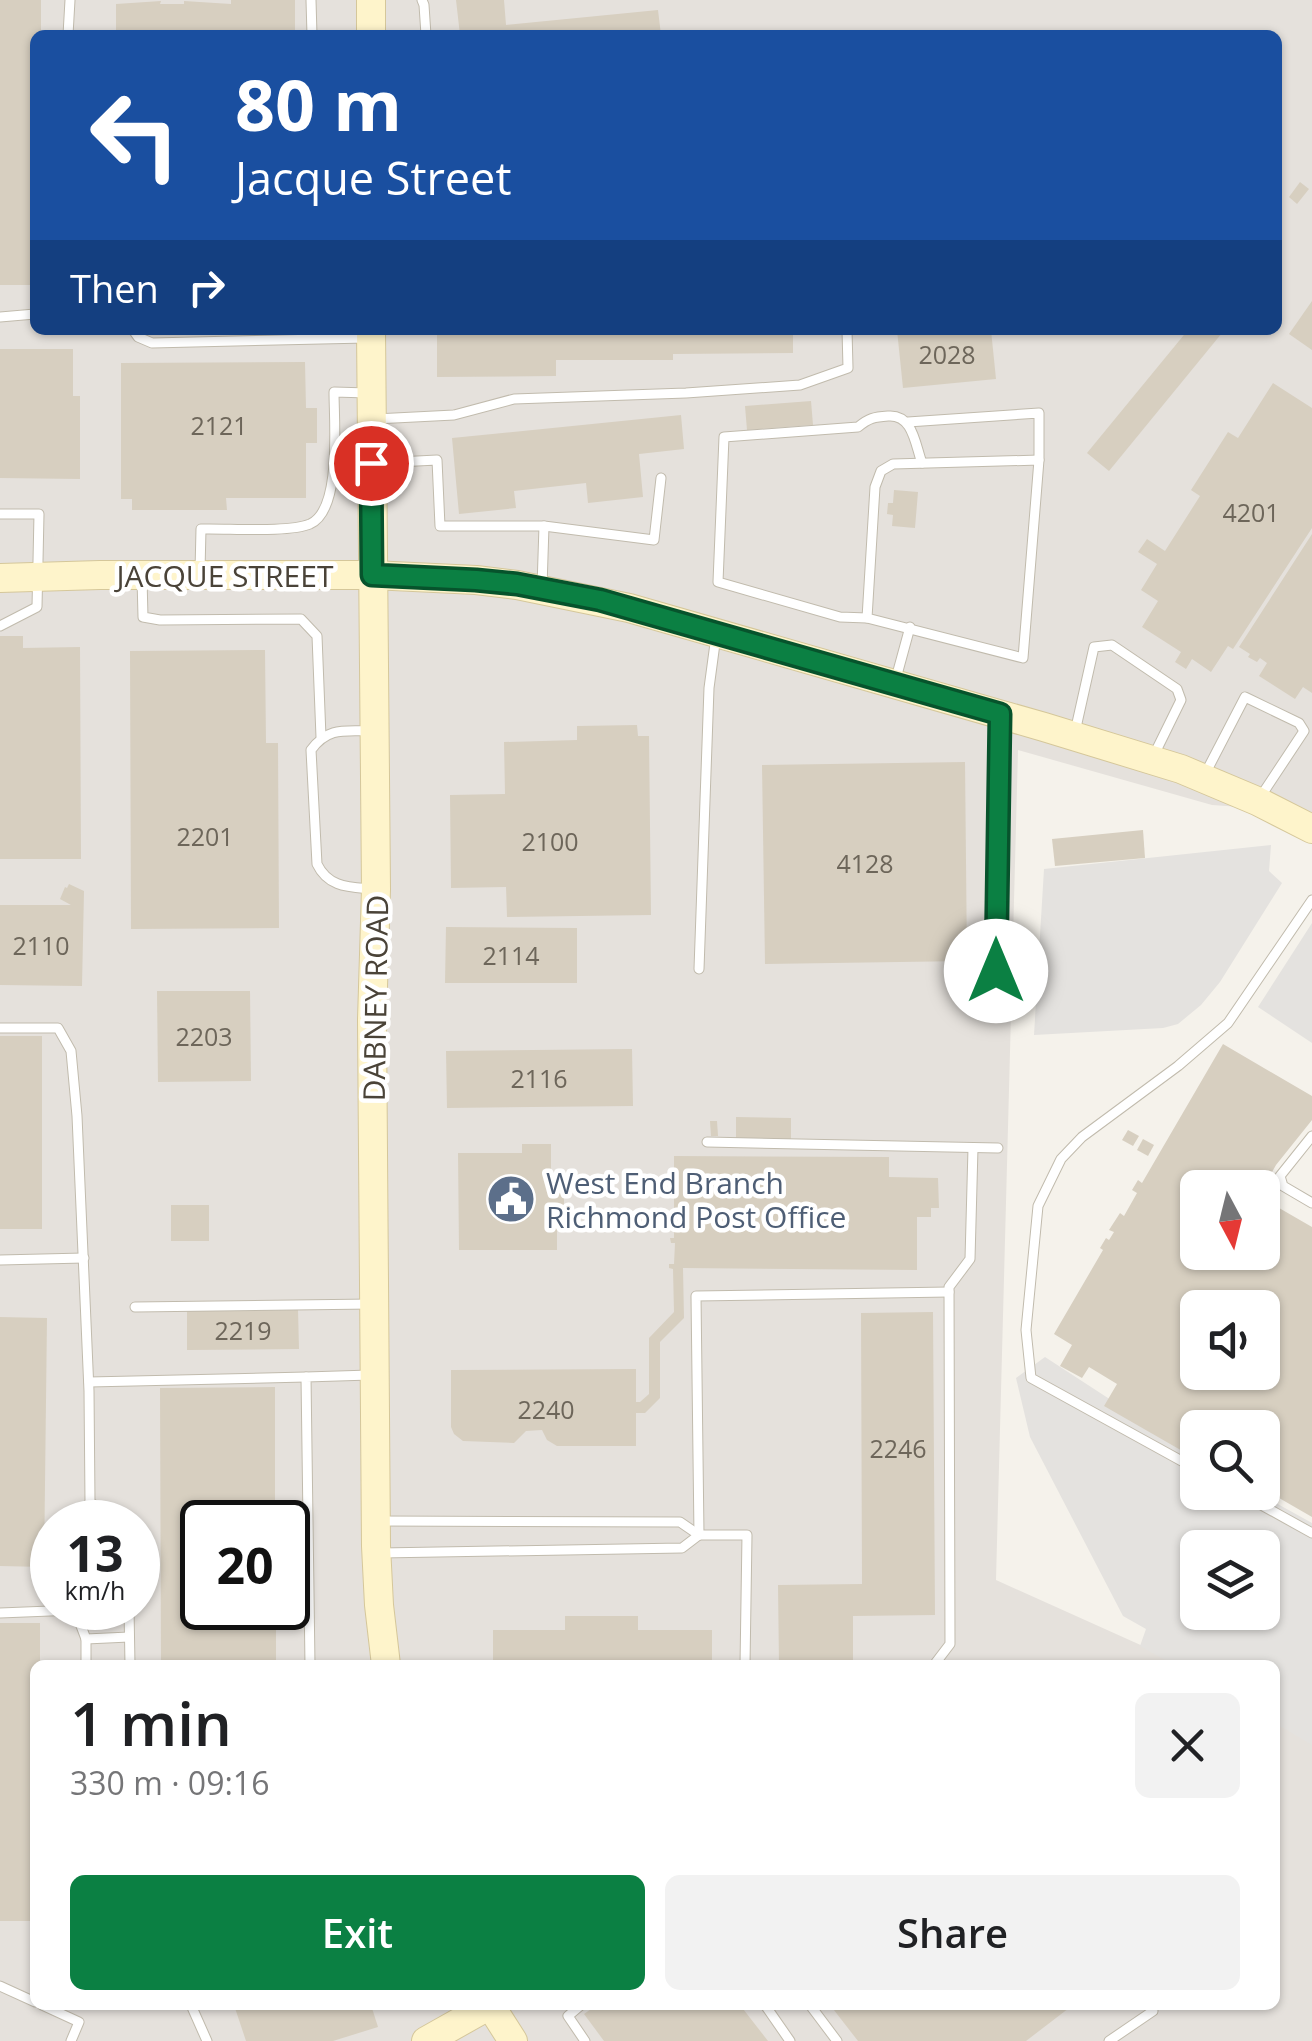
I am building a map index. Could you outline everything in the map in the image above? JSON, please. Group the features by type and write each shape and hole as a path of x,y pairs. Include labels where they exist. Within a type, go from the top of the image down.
{"street":[{"path":"371,0 371,30"},
{"name":"DABNEY ROAD","path":"371,335 376,1553 386,1660"},
{"name":"JACQUE STREET","path":"0,578 372,575 476,580 600,600 1152,760 1257,801 1312,829"},
{"path":"426,2041 481,2010"},
{"path":"493,2010 512,2041"}],"lane":[{"path":"68,30 70,0"},
{"path":"311,0 312,30"},
{"path":"422,0 426,30"},
{"path":"0,317 30,314"},
{"path":"136,335 152,343 314,335"},
{"path":"200,575 202,529 280,528 312,523 323,511 332,486 334,392 371,406 454,415 514,399 800,385 848,368 846,335"},
{"path":"908,422 1039,413 1023,658 868,618 826,614 718,582 724,437 858,427 872,417 898,415 908,422 922,464"},
{"path":"371,463 437,460 440,526 544,526 654,540 661,478"},
{"path":"868,618 875,487 881,471 893,464 1038,460"},
{"path":"0,514 40,514 37,607 0,626"},
{"path":"542,590 544,526"},
{"path":"142,576 143,617 301,618 316,636 321,737"},
{"path":"895,684 910,628"},
{"path":"698,969 709,688 717,633"},
{"path":"1074,736 1094,647 1112,645 1177,689 1181,700 1152,760"},
{"path":"1203,778 1245,697 1299,723 1304,732 1257,801"},
{"path":"996,971 1000,714"},
{"path":"374,731 338,731 321,737 311,750 317,864 323,876 340,886 376,890"},
{"path":"1180,1460 1031,1378 1026,1330 1038,1206 1061,1159 1082,1137 1178,1066 1228,1023 1310,907"},
{"path":"0,1028 58,1028 71,1052 78,1116 90,1500"},
{"path":"1312,1136 1280,1176 1283,1186 1312,1203"},
{"path":"708,1142 998,1148"},
{"path":"938,1660 950,1644 949,1287 970,1259 973,1148"},
{"path":"0,1260 84,1258"},
{"path":"699,1535 696,1296 949,1292"},
{"path":"136,1307 375,1304"},
{"path":"89,1382 375,1374"},
{"path":"306,1377 310,1660"},
{"path":"1270,1510 1312,1534"},
{"path":"376,1522 680,1522 699,1535 747,1534 745,1660"},
{"path":"376,1553 682,1548 699,1535"},
{"path":"0,1613 30,1611"},
{"path":"83,1630 86,1660"},
{"path":"129,1630 130,1660"},
{"path":"86,1638 129,1637"},
{"path":"0,1986 30,2000"},
{"path":"53,2010 79,2022 70,2041"},
{"path":"193,2010 207,2041"},
{"path":"575,2010 568,2016 585,2041"},
{"path":"768,2010 790,2041"},
{"path":"814,2010 837,2041"},
{"path":"1109,2041 1152,2010"}],"shaded area":[{"path":"0,0 1312,0 1312,812 1212,805 1018,750 996,1580 1174,1660 30,1660 30,2010 1280,2010 1280,1707 1312,1722 1312,2041 0,2041"},
{"path":"1271,845 1269,871 1282,883 1220,982 1178,1024 1034,1035 1044,869"},
{"path":"1312,923 1312,1043 1258,1007"},
{"path":"1045,1357 1180,1445 1180,1510 1280,1510 1280,1505 1312,1523 1312,1745 1280,1726 1280,1660 1165,1660 1140,1646 1146,1629 1123,1616 1030,1437 1016,1378"}],"building":[{"path":"0,0 41,0 41,30 30,30 30,285 0,285"},
{"path":"231,0 295,0 295,30 116,30 116,4 231,4"},
{"path":"456,0 504,0 506,25 658,10 660,30 459,30"},
{"path":"1300,182 1309,189 1297,204 1289,197"},
{"path":"1312,301 1312,350 1289,334"},
{"path":"437,335 793,335 793,353 673,354 673,360 556,360 556,376 437,377"},
{"path":"898,335 992,335 996,379 903,388"},
{"path":"1184,335 1220,335 1109,471 1087,453"},
{"path":"0,349 73,349 73,396 80,396 80,479 0,478"},
{"path":"305,362 306,408 317,408 317,443 306,443 306,498 226,498 227,510 132,510 132,499 121,499 121,363"},
{"path":"1273,383 1312,408 1312,528 1233,649 1228,646 1211,672 1192,659 1186,669 1175,662 1181,652 1142,627 1158,601 1141,590 1157,564 1138,552 1147,539 1165,551 1200,496 1191,490 1228,432 1238,438"},
{"path":"811,401 813,425 747,430 745,406"},
{"path":"681,415 684,449 639,454 643,497 588,503 586,483 514,491 516,508 459,514 452,438"},
{"path":"894,490 918,492 915,528 892,526 893,515 887,514"},
{"path":"1312,534 1312,693 1303,687 1295,699 1259,676 1267,663 1248,657 1250,654 1239,647"},
{"path":"0,636 23,636 23,648 80,647 81,859 0,859"},
{"path":"265,650 266,743 278,743 279,928 131,929 130,651"},
{"path":"637,725 638,736 649,736 651,915 507,917 506,887 451,888 450,795 505,794 504,742 577,740 577,726"},
{"path":"965,762 967,961 765,964 762,765"},
{"path":"1143,830 1145,858 1055,866 1052,839"},
{"path":"69,884 84,891 82,986 0,985 0,905 71,905 60,899"},
{"path":"446,927 577,928 577,983 445,983"},
{"path":"157,991 250,991 251,1081 158,1082"},
{"path":"0,1036 42,1036 42,1229 0,1229"},
{"path":"1223,1044 1312,1096 1312,1120 1273,1170 1180,1170 1180,1270 1280,1270 1280,1208 1312,1227 1312,1517 1280,1498 1280,1410 1180,1410 1180,1450 1104,1406 1117,1384 1089,1367 1082,1378 1060,1366 1072,1345 1054,1334 1103,1250 1100,1248 1114,1232 1109,1230 1120,1213 1124,1216 1137,1193 1132,1190 1138,1180 1142,1183"},
{"path":"632,1049 633,1106 447,1108 446,1051"},
{"path":"736,1117 791,1118 791,1139 736,1139"},
{"path":"710,1121 717,1121 718,1136 711,1136"},
{"path":"1128,1130 1139,1136 1133,1146 1122,1140"},
{"path":"1143,1139 1154,1145 1148,1156 1137,1150"},
{"name":"West End Branch Richmond Post Office","path":"522,1144 551,1144 551,1182 564,1182 564,1216 557,1216 557,1250 459,1250 458,1153 522,1153"},
{"path":"674,1156 889,1157 889,1177 938,1178 939,1208 931,1208 931,1217 917,1217 917,1270 683,1268 684,1318 660,1342 660,1398 645,1413 636,1413 636,1446 557,1446 547,1440 542,1430 526,1431 514,1443 463,1441 451,1427 451,1370 636,1369 636,1402 649,1394 649,1338 674,1312 673,1269 669,1264 674,1264 675,1243 670,1238 674,1238"},
{"path":"171,1205 209,1205 209,1241 171,1241"},
{"path":"298,1310 299,1349 187,1350 187,1311"},
{"path":"933,1312 935,1615 853,1616 853,1660 779,1660 778,1585 862,1584 861,1313"},
{"path":"0,1317 47,1318 45,1500 30,1500 30,1567 0,1566"},
{"path":"275,1387 275,1500 180,1500 180,1630 276,1630 276,1660 161,1660 160,1388"},
{"path":"565,1616 638,1616 638,1630 712,1630 712,1660 493,1660 493,1630 565,1630"},
{"path":"0,1623 30,1623 30,1630 40,1630 40,1660 30,1660 30,1921 0,1921"},
{"path":"236,2010 373,2010 378,2027 333,2041 246,2041"},
{"path":"590,2010 744,2010 768,2041 604,2041 584,2014"},
{"path":"834,2010 1066,2010 1026,2041 858,2041"}],"place":[{"name":"West End Branch Richmond Post Office","path":"511,1199"}],"route":[{"path":"371,463 372,575 517,584 600,600 1000,714 996,971"}]}
